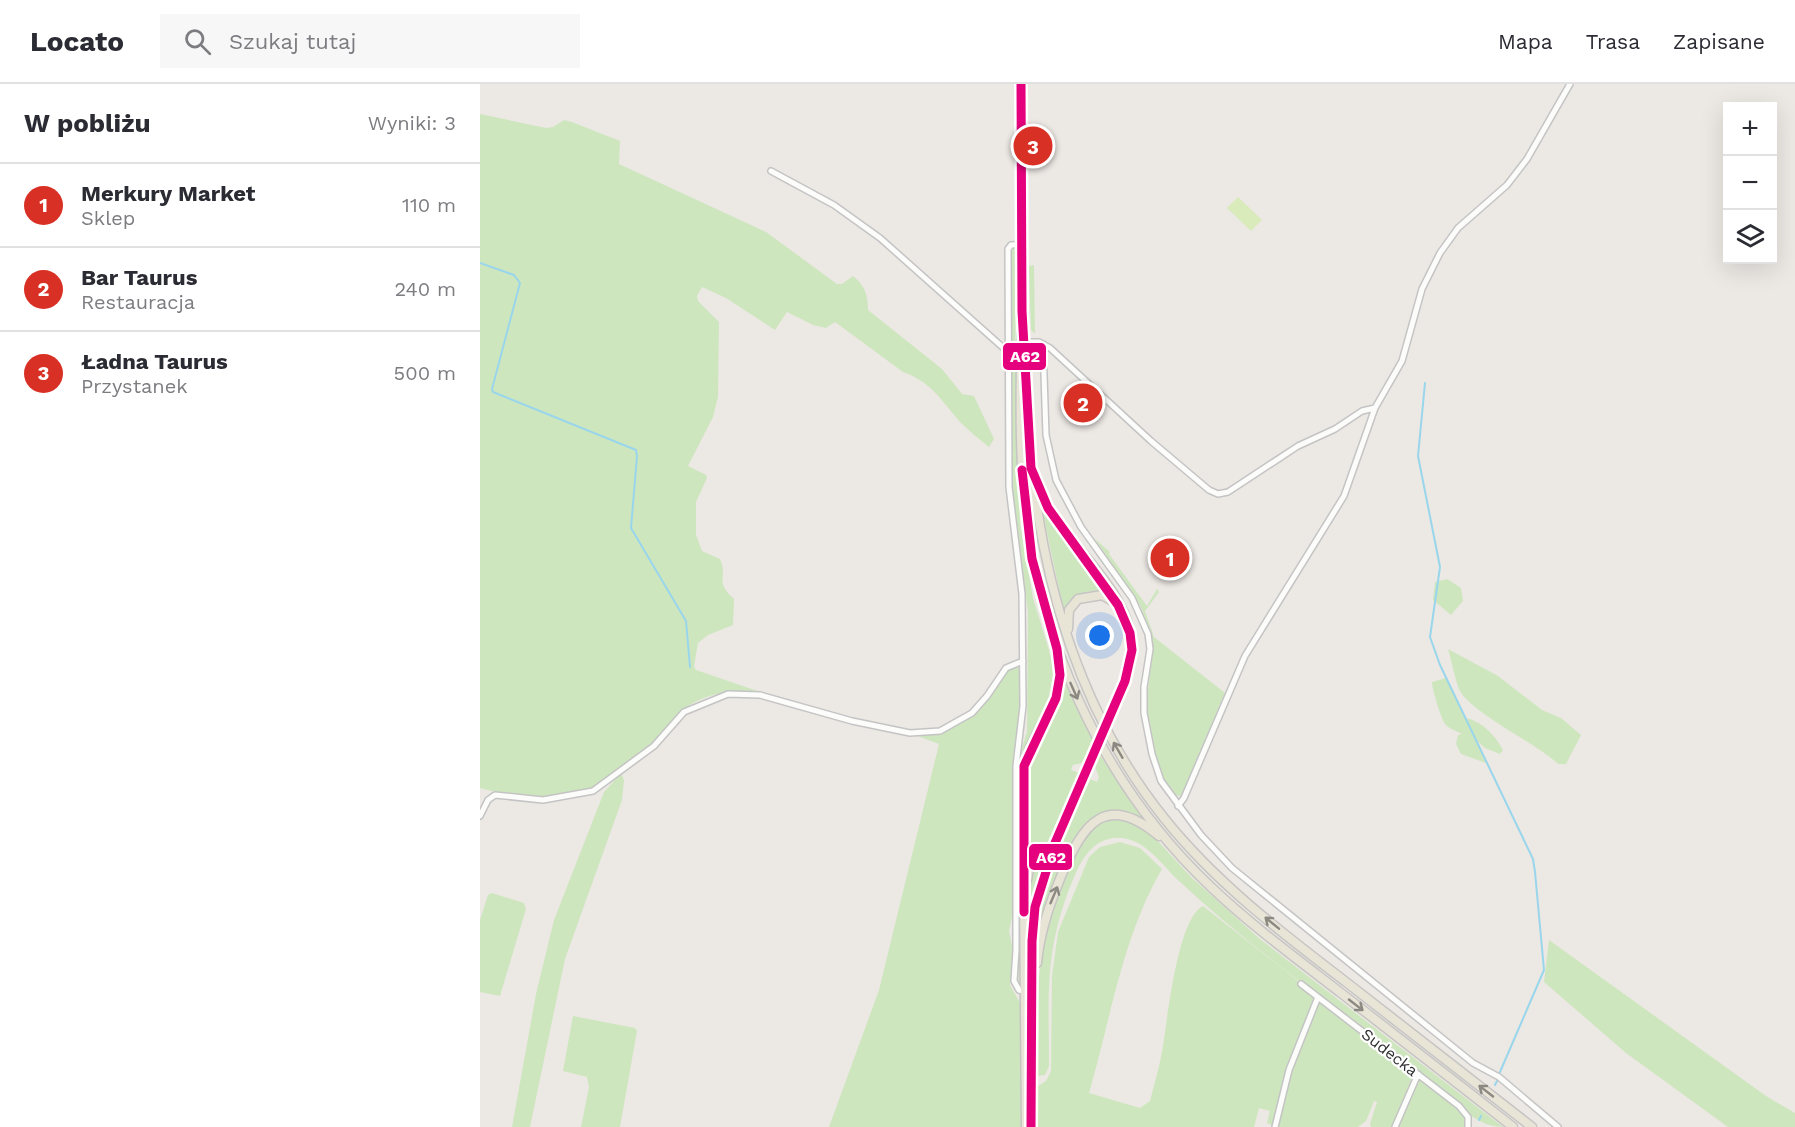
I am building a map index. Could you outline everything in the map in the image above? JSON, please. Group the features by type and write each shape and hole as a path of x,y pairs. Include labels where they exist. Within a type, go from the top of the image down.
{"main road":[{"path":"1022,84 1023,244 1020,352 1022,453 1028,527 1038,587 1053,637 1060,675 1057,695 1031,744 1024,766 1026,1127"},
{"path":"1022,311 1031,468 1046,562 1072,650 1100,714 1128,766 1164,819 1197,856 1273,924 1532,1127"},
{"path":"1031,468 1048,508 1118,605 1130,633 1132,650 1129,668 1119,694 1055,843 1035,907 1032,941 1034,993 1031,1127"},
{"path":"1072,650 1068,618 1072,604 1084,596 1102,595 1118,605"},
{"path":"1053,637 1095,734 1124,782 1175,850"},
{"path":"1034,993 1042,931 1050,904 1074,846 1089,824 1105,817 1126,815 1140,821 1175,850 1211,887 1259,928 1513,1127"},
{"path":"1024,898 1029,870 1055,843"}],"street":[{"path":"1178,806 1184,798 1245,656 1344,496 1375,408 1402,361 1422,289 1440,252 1458,228 1507,185 1527,159 1570,84"},
{"path":"771,171 834,205 880,238 1008,351 1020,352"},
{"path":"1023,244 1011,244 1008,249 1009,487 1021,582 1023,661 1023,729 1016,766 1014,981 1015,986 1024,992 1034,993"},
{"path":"1025,342 1043,344 1151,441 1209,490 1218,494 1228,492 1301,445 1335,429 1362,411 1375,408"},
{"path":"1043,344 1045,422 1050,464 1071,512 1132,598 1145,622 1150,649 1144,700 1150,744 1161,781 1178,806 1217,853 1258,891 1473,1063 1508,1084 1558,1127"},
{"path":"480,816 488,800 495,795 543,800 580,795 599,788 654,746 684,712 722,695 753,693 878,727 910,734 931,733 947,728 972,713 1006,668 1023,661"},
{"name":"Sudecka","path":"1301,984 1459,1106 1468,1117 1468,1127"},
{"path":"1275,1127 1289,1070 1318,997"},
{"path":"1395,1127 1418,1074"}],"green space":[{"path":"480,114 546,128 553,127 564,120 620,141 619,164 766,232 837,284 842,284 853,276 865,291 868,310 942,369 962,394 974,396 994,439 989,447 960,422 928,386 903,372 835,322 826,328 813,325 787,312 775,330 726,298 702,287 697,296 698,301 719,322 718,397 713,417 688,466 706,475 707,478 696,502 696,535 702,551 720,559 724,587 734,599 733,625 708,635 698,643 694,666 696,670 772,696 734,692 710,696 698,701 677,715 658,740 646,751 610,778 583,793 554,798 507,794 480,788"},
{"path":"1238,197 1262,220 1251,231 1227,208"},
{"path":"1015,246 1017,270 1015,347 1010,344 1012,324 1010,250"},
{"path":"1034,265 1035,334 1031,330 1029,266"},
{"path":"1013,357 1017,362 1020,523 1033,598 1052,660 1055,681 1051,702 1022,759 1019,982 1017,980 1018,760 1027,732 1028,612 1012,486 1011,359"},
{"path":"1041,504 1108,593 1094,591 1082,594 1071,601 1064,613"},
{"path":"1094,538 1110,552 1109,554 1147,606 1157,589 1159,592 1145,611 1154,637 1225,693 1181,796 1174,795 1163,780 1154,752 1146,705 1152,659 1151,633 1140,605"},
{"path":"1447,579 1461,588 1463,601 1451,615 1433,600 1435,582"},
{"path":"1448,649 1498,676 1542,710 1561,718 1581,735 1566,764 1558,764 1476,708 1459,689"},
{"path":"1010,667 1020,668 1020,711 1013,827 1015,903 1009,931 1014,956 1010,985 1020,1003 1021,1127 829,1127 879,990 939,744 915,735 947,729 960,722 982,704"},
{"path":"1446,678 1465,718 1477,722 1487,730 1503,750 1500,754 1485,748 1476,740 1486,763 1461,754 1456,744 1458,735 1462,734 1443,721 1432,682"},
{"path":"1063,679 1100,755 1142,818 1118,811 1097,816 1081,831 1068,852 1057,878 1035,948 1040,901 1056,852 1088,778 1097,782 1099,777 1095,767 1082,763 1073,765 1071,770 1079,773 1047,847 1027,867 1028,764 1037,740 1055,711"},
{"path":"621,773 624,780 622,800 565,959 530,1127 512,1127 536,994 554,920 604,792"},
{"path":"1117,818 1129,820 1155,838 1192,878 1260,939 1503,1127 1480,1121 1459,1107 1430,1081 1237,932 1142,845 1123,838 1105,840 1086,854 1063,907 1052,952 1050,973 1049,1066 1045,1075 1038,1076 1038,983 1047,923 1076,847 1094,826"},
{"path":"1120,842 1140,848 1162,869 1148,895 1127,950 1089,1093 1140,1108 1150,1101 1162,1052 1180,950 1186,930 1194,915 1203,906 1411,1070 1412,1078 1393,1127 1371,1127 1377,1102 1374,1101 1366,1121 1358,1127 1277,1127 1267,1123 1270,1111 1259,1108 1254,1127 1034,1127 1038,1086 1046,1081 1051,1071 1052,976 1058,932 1089,857 1100,847"},
{"path":"1044,862 1029,920 1030,880 1033,873"},
{"path":"492,893 524,903 526,909 500,996 480,992 480,920 488,895"},
{"path":"1549,940 1766,1096 1795,1113 1795,1127 1728,1127 1626,1053 1544,982"},
{"path":"573,1016 635,1028 637,1031 620,1127 581,1127 589,1087 587,1077 563,1071"},
{"path":"1422,1079 1465,1116 1467,1127 1398,1127 1418,1080"}],"waterway":[{"path":"480,263 514,275 520,283 493,392 636,450 631,528 686,621 690,667"},
{"path":"1425,383 1418,456 1440,567 1430,637 1440,665 1533,859 1535,872 1544,970 1500,1072"},
{"path":"1495,1085 1497,1081"},
{"path":"1479,1120 1481,1116"}],"transit line":[{"name":"A62","path":"1021,84 1022,311 1031,468 1048,508 1118,605 1130,633 1132,650 1125,681 1055,843 1035,907 1032,941 1031,1127"},
{"name":"A62","path":"1022,470 1032,559 1057,649 1060,675 1056,698 1024,766 1024,912"}],"place":[{"name":"Ładna Taurus","path":"1033,146"},
{"name":"Bar Taurus","path":"1083,403"},
{"name":"Merkury Market","path":"1170,558"}]}
